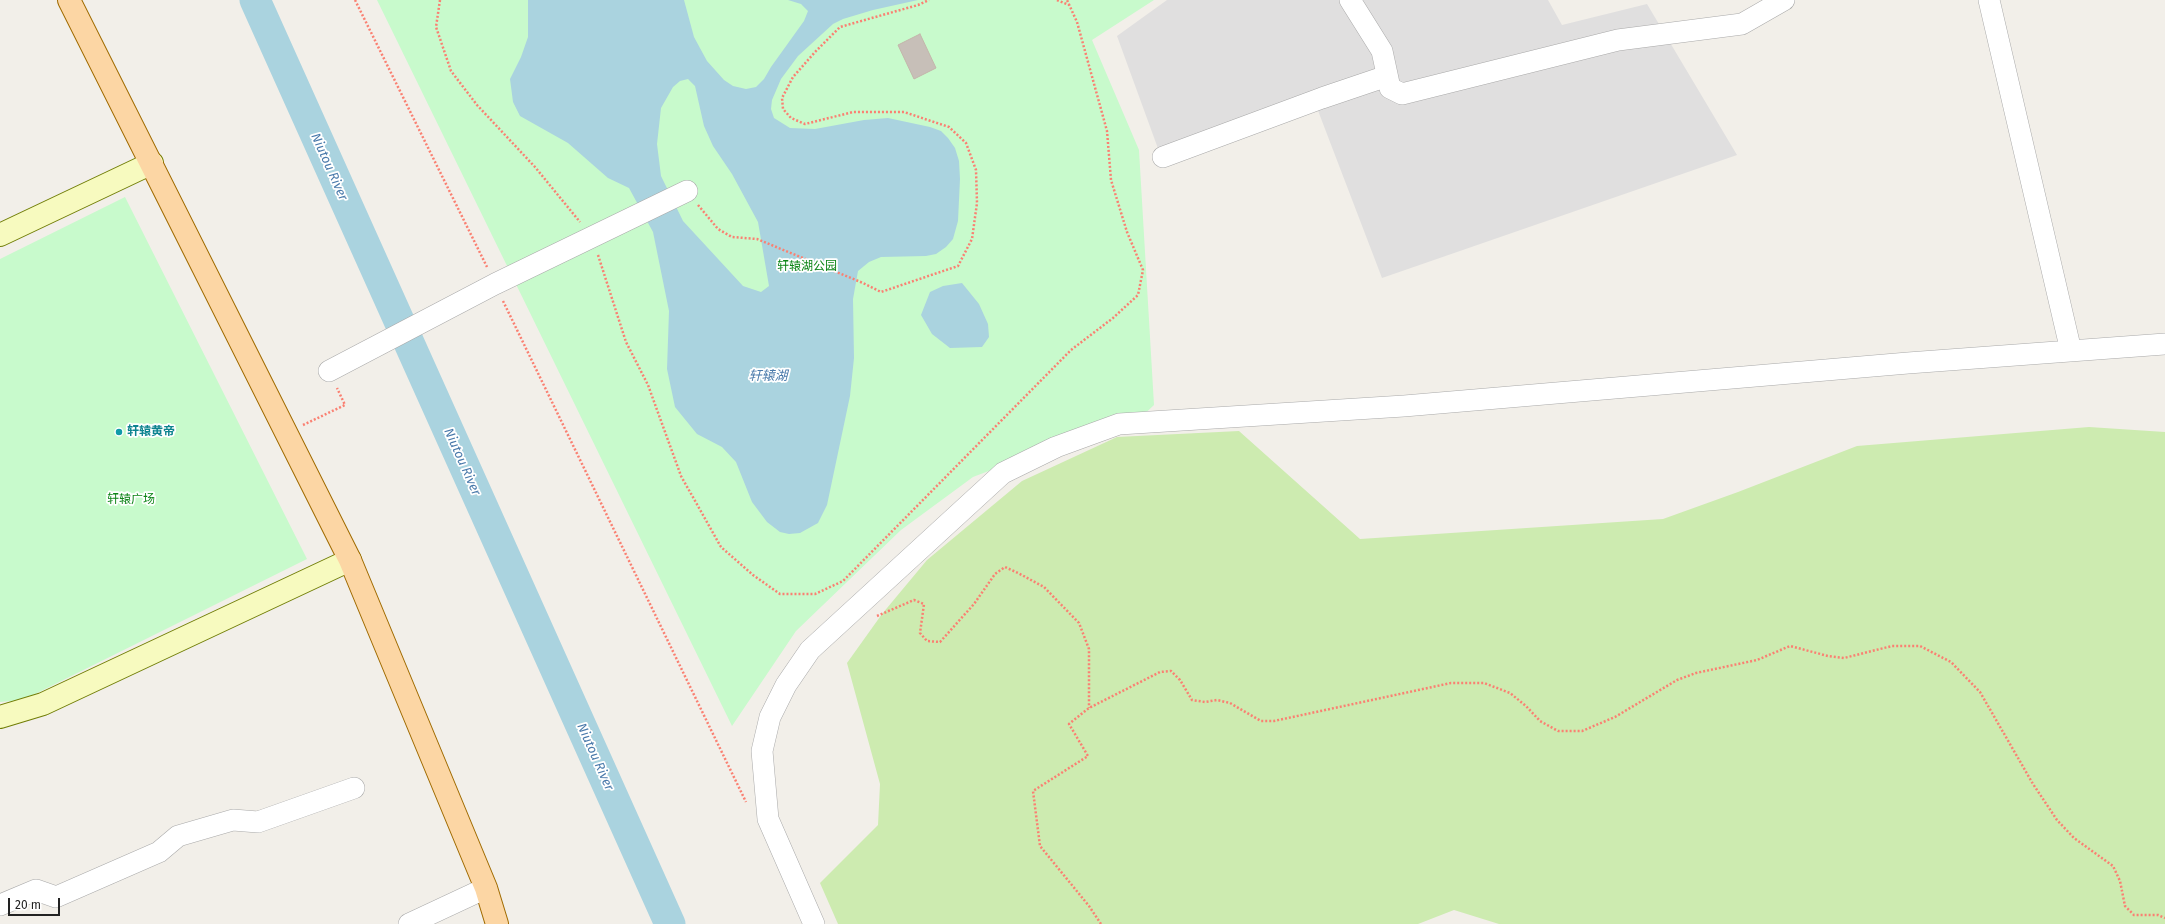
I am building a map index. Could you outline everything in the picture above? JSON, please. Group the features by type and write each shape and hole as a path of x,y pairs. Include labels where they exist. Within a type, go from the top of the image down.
{"main road":[{"path":"70,0 350,560 486,888 497,924"}],"street":[{"path":"1350,0 1382,50 1390,88 1402,94 1618,40 1742,24 1784,0"},
{"path":"1989,0 2071,351"},
{"path":"1163,157 1322,98 1387,76"},
{"path":"0,235 152,163"},
{"path":"338,367 495,284 687,191"},
{"path":"814,924 768,819 762,751 770,717 786,685 810,650 1004,473 1056,447 1119,424 1404,406 2165,344"},
{"path":"0,717 43,704 350,560"},
{"path":"0,905 36,890 56,897 159,852 178,836 233,820 258,822 354,788"},
{"path":"409,924 486,888"}],"path":[{"path":"355,0 495,284 752,814 768,819"},
{"path":"440,0 436,27 451,71 477,105 535,168 592,237 626,342 648,385 680,476 721,547 753,575 780,594 815,594 843,582 1071,350 1113,318 1138,295 1143,270 1127,232 1111,180 1107,131 1077,22 1067,0"},
{"path":"687,191 718,229 732,237 757,239 863,283 881,292 958,266 972,239 977,203 976,170 966,143 949,127 904,112 853,112 805,124 791,118 783,109 782,98 793,77 840,27 918,5 929,0"},
{"path":"1057,0 1069,5"},
{"path":"287,433 344,405 338,367"},
{"path":"857,608 865,621 914,600 924,604 920,633 927,641 940,642 974,604 995,574 1005,567 1018,572 1044,587 1079,623 1089,649 1089,708"},
{"path":"1101,924 1089,906 1040,846 1033,791 1088,756 1069,724 1089,708 1160,672 1171,670 1180,680 1192,700 1205,702 1217,700 1230,703 1261,721 1274,721 1451,683 1484,683 1510,693 1526,706 1540,721 1558,732 1582,731 1615,717 1677,680 1696,673 1757,660 1790,646 1828,656 1844,658 1892,646 1920,646 1951,662 1980,692 2057,820 2074,838 2113,866 2120,881 2125,906 2134,915 2158,915 2165,918"}],"shaded area":[{"path":"1167,0 1548,0 1562,25 1647,4 1737,155 1382,278 1317,108 1160,154 1117,36"}],"green space":[{"name":"轩辕湖公园","path":"377,0 1154,0 1092,40 1139,150 1154,405 1132,426 1093,431 973,477 901,530 796,631 732,726"},
{"name":"轩辕广场","path":"125,197 307,559 23,700 0,702 0,259"},
{"path":"2089,427 2165,432 2165,924 1499,924 1454,910 1418,924 838,924 820,883 878,825 880,784 847,663 882,614 927,560 1022,481 1117,437 1239,431 1360,539 1663,519 1857,446"}],"water":[{"name":"轩辕湖","path":"528,0 684,0 694,37 707,61 724,80 733,86 746,89 756,87 764,79 804,21 808,11 801,4 788,0 918,0 873,10 843,19 833,24 798,56 781,79 772,100 771,109 774,118 790,128 815,129 864,120 888,118 930,127 941,131 948,138 955,148 959,161 960,179 958,221 953,239 946,247 936,254 926,256 881,257 869,262 858,271 853,299 854,358 850,396 827,505 818,523 800,533 789,534 780,532 767,522 752,502 736,462 722,447 697,434 675,407 667,369 669,311 653,232 629,188 608,178 568,143 520,116 513,102 510,79 521,57 528,37","holes":["688,79 695,86 704,126 713,146 732,174 758,222 769,286 761,292 743,286 683,221 661,176 657,144 661,108 673,87 680,81"]},
{"path":"962,283 979,304 988,324 989,337 982,347 950,348 932,334 921,315 930,292 943,286"}],"building":[{"path":"920,34 936,68 914,79 898,45"}],"waterway":[{"name":"Niutou River","path":"255,0 670,924"}],"place":[{"name":"轩辕黄帝","path":"119,432"}]}
